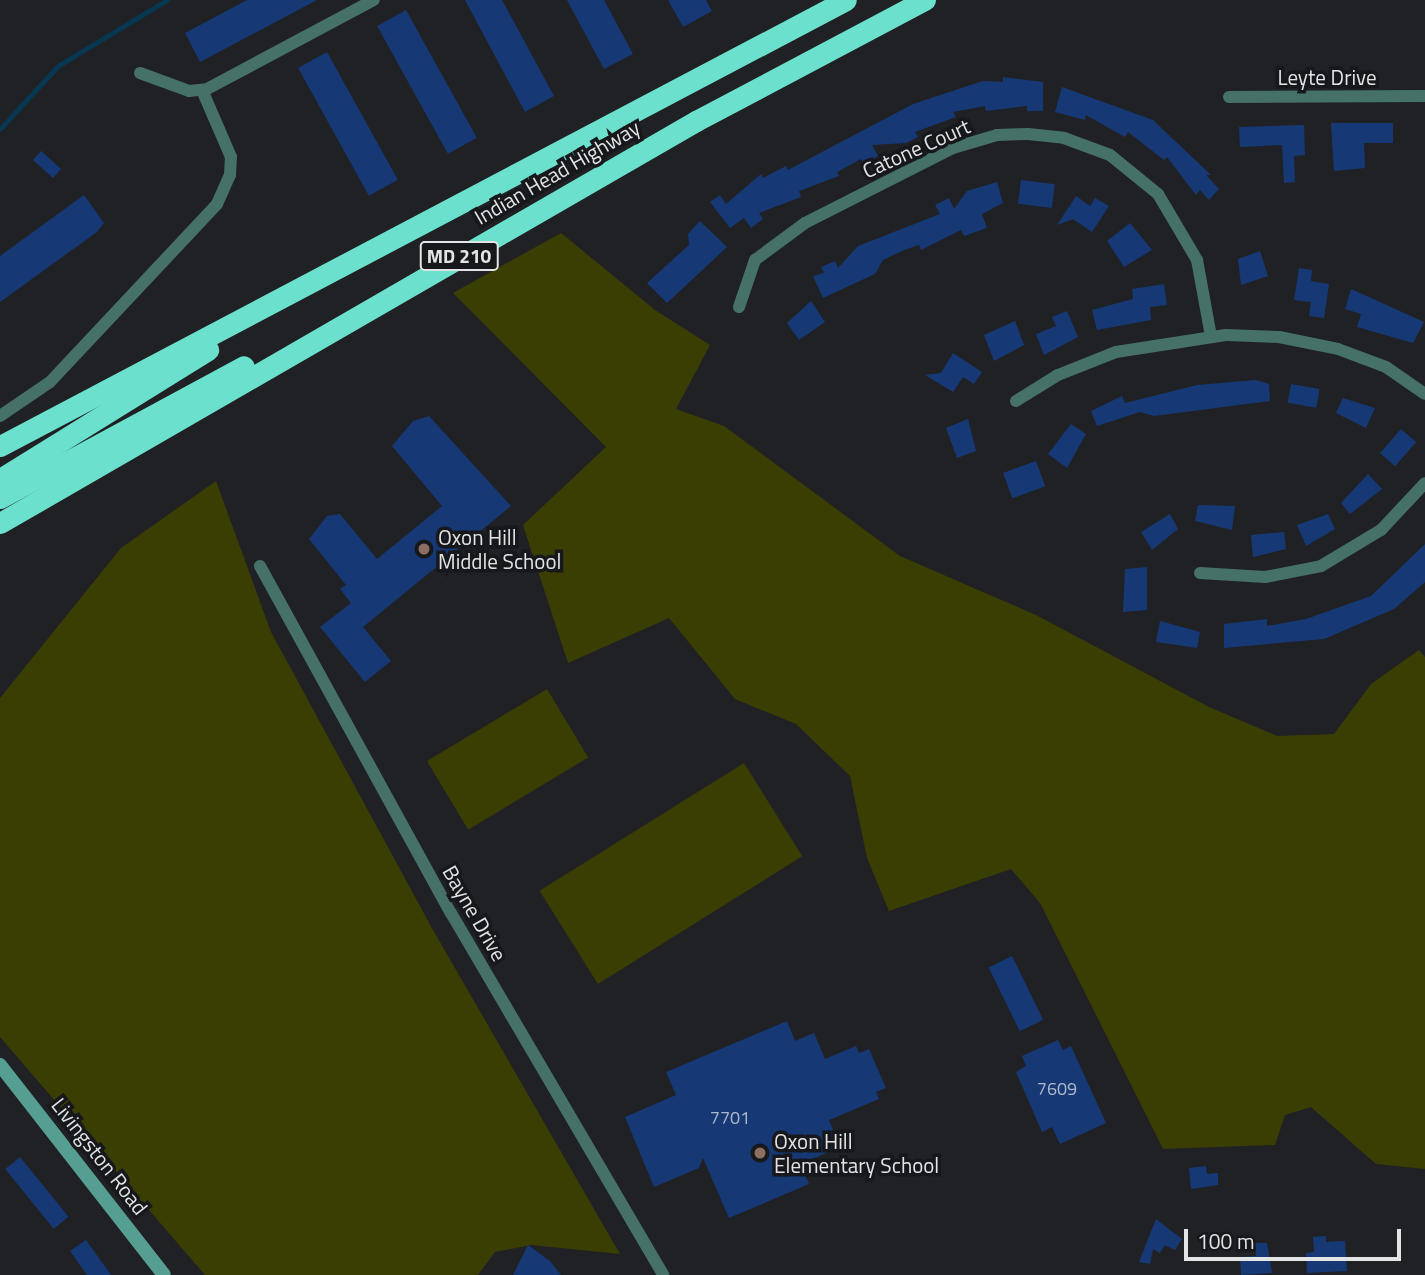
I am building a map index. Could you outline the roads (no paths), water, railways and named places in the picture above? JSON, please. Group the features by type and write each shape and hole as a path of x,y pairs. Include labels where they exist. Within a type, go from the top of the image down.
{"highway":[{"name":"Indian Head Highway","path":"0,446 255,316 846,0"},
{"name":"Indian Head Highway","path":"0,523 405,286 925,0"},
{"path":"0,498 185,395 405,286"},
{"path":"0,478 176,373 255,316"}],"main road":[{"name":"Livingston Road","path":"0,1065 164,1275"}],"street":[{"path":"140,73 189,91 202,90 374,0"},
{"path":"0,416 50,382 217,204 230,175 230,157 202,90"},
{"name":"Leyte Drive","path":"1228,97 1425,96"},
{"name":"Catone Court","path":"739,307 755,260 805,223 953,148 997,135 1028,134 1064,138 1110,155 1158,194 1197,260 1212,336"},
{"path":"1016,401 1058,375 1116,352 1212,336 1279,337 1338,349 1386,367 1425,394"},
{"path":"1200,573 1265,577 1321,566 1381,530 1425,483"},
{"name":"Bayne Drive","path":"260,566 451,913 663,1275"}],"waterway":[{"path":"0,129 58,66 167,0"}],"place":[{"name":"Oxon Hill Middle School","path":"424,549"},
{"name":"Oxon Hill Elementary School","path":"760,1153"}]}
